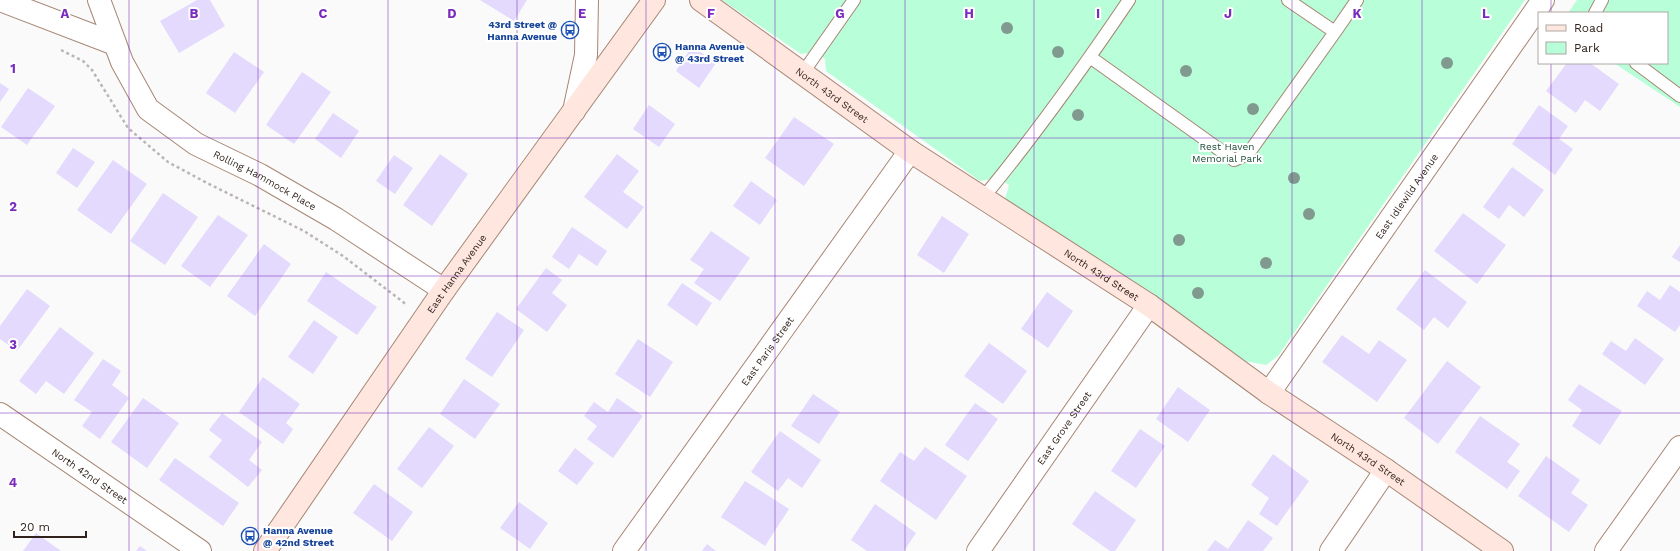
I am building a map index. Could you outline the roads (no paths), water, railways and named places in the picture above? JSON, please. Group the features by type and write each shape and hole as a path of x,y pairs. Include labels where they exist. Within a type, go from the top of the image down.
{"street":[{"path":"0,0 115,44"},
{"name":"Rolling Hammock Place","path":"99,0 122,62 148,108 196,144 260,175 336,219 444,290"},
{"path":"574,111 586,55 587,0"},
{"name":"East Hanna Avenue","path":"265,551 444,290 654,0"},
{"name":"North 43rd Street","path":"701,0 910,151 1149,305 1269,393 1386,470 1502,551"},
{"name":"East Idlewild Avenue","path":"1269,393 1543,0"},
{"name":"East Paris Street","path":"624,551 910,151"},
{"name":"East Grove Street","path":"978,551 1149,305"},
{"name":"North 42nd Street","path":"0,414 200,551"},
{"path":"1606,551 1680,447"},
{"path":"1331,551 1386,470"}],"lane":[{"path":"802,74 854,0"},
{"path":"983,198 1006,170 1090,57 1129,0"},
{"path":"1288,0 1335,32"},
{"path":"1090,57 1234,160 1248,154 1357,0"},
{"path":"1596,12 1602,0"},
{"path":"1637,64 1680,96"}],"place":[{"name":"43rd Street @ Hanna Avenue","path":"570,30"},
{"name":"Hanna Avenue @ 43rd Street","path":"662,52"},
{"name":"Hanna Avenue @ 42nd Street","path":"250,536"}],"park label":[{"name":"Rest Haven Memorial Park","path":"1227,152"}]}
